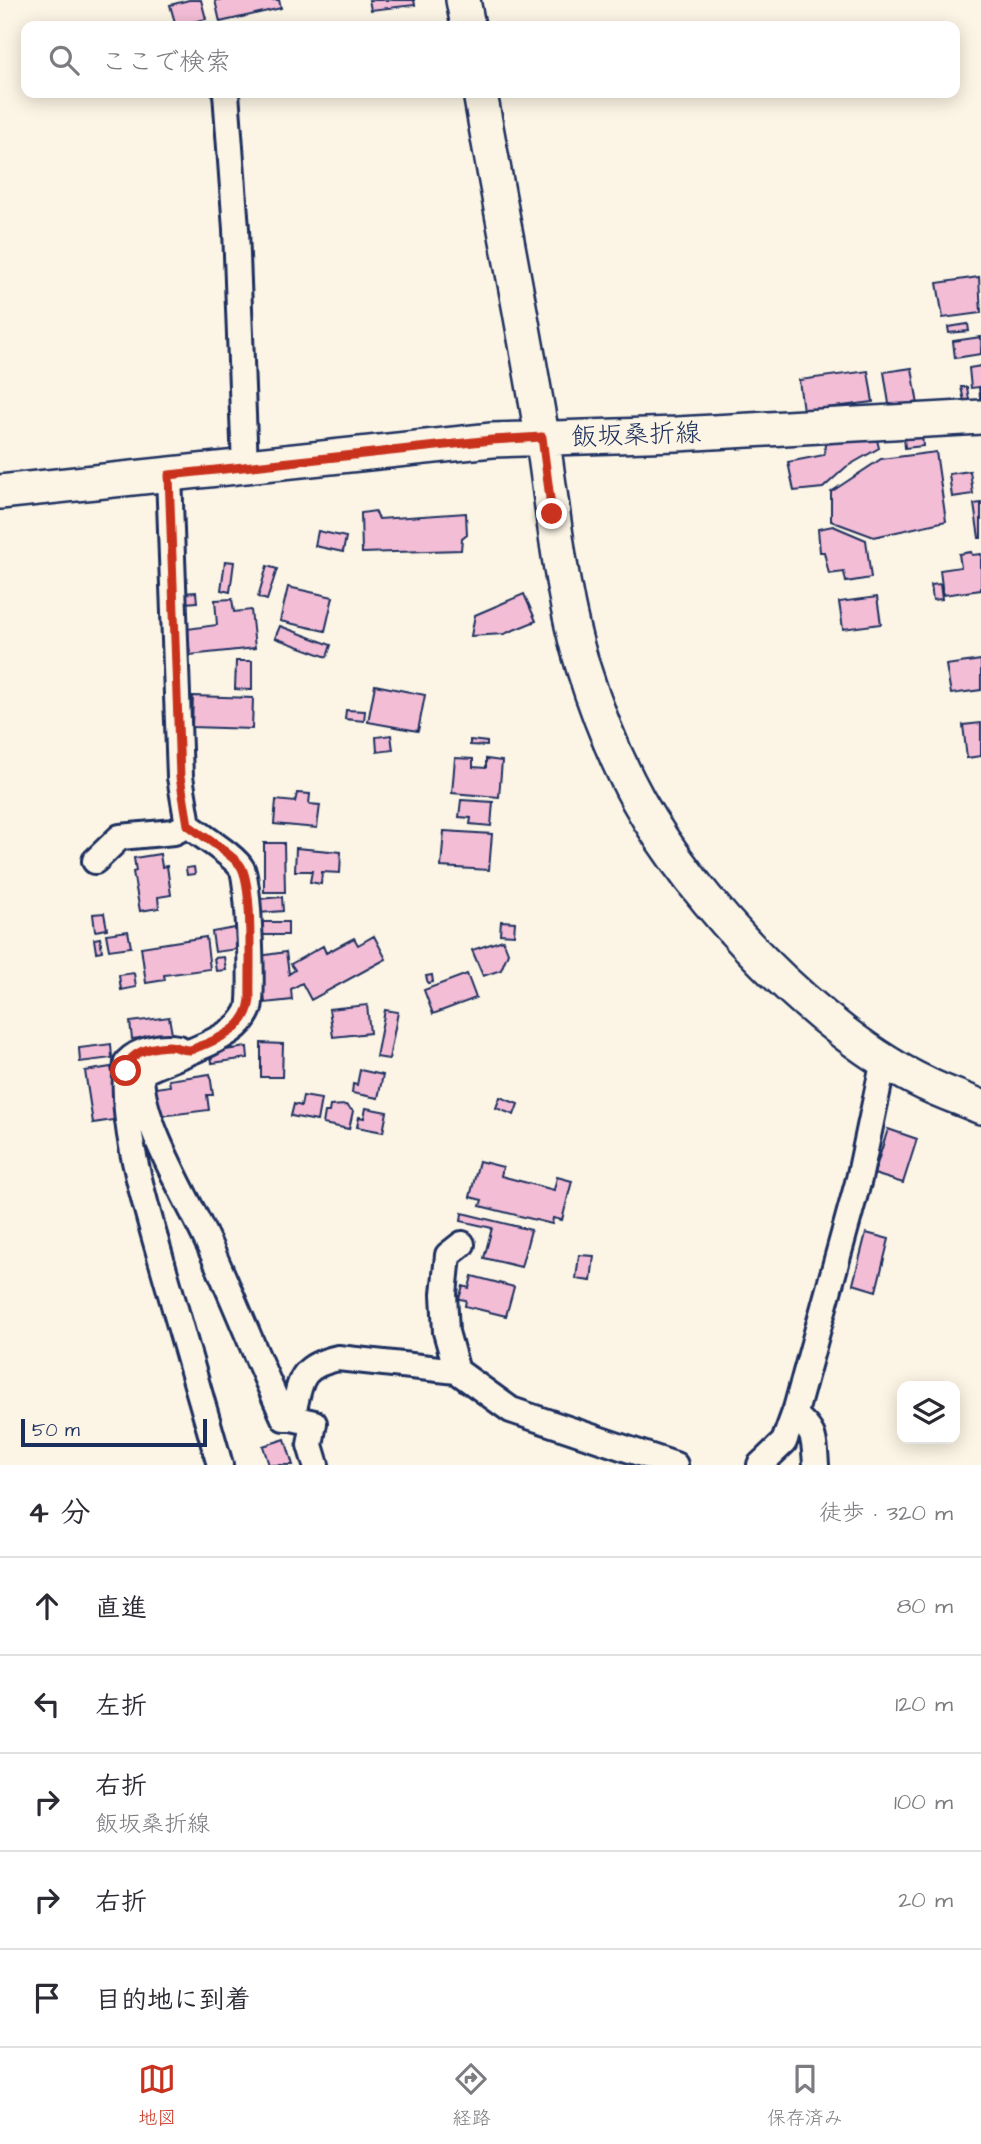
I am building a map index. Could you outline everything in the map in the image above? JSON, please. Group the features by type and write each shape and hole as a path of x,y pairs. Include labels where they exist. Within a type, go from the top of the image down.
{"street":[{"path":"463,0 467,21"},
{"path":"226,98 236,229 246,467"},
{"path":"481,98 542,437 565,592 582,664 604,727 638,801 678,860 732,928 825,1018 884,1060 924,1083 981,1107"},
{"name":"飯坂桑折線","path":"0,492 492,440 677,434 981,416"},
{"path":"169,475 180,777 188,825 231,857 241,866 244,874 248,900 250,1000 245,1016 234,1029 145,1071 141,1076 144,1104 209,1244 284,1418 314,1423 310,1445 316,1465"},
{"path":"95,861 120,837 174,832 188,825"},
{"path":"190,1050 169,1046 133,1055 127,1062 124,1082 136,1162 155,1238 220,1465"},
{"path":"760,1465 784,1442 794,1415 859,1179 884,1060"},
{"path":"457,1371 446,1332 444,1294 448,1255 462,1244"},
{"path":"292,1418 304,1373 322,1362 338,1358 457,1371 510,1410 675,1465"},
{"path":"794,1415 808,1426 813,1436 816,1465"}],"building":[{"path":"201,0 206,19 175,21 170,5"},
{"path":"215,0 279,0 281,8 220,21"},
{"path":"369,0 414,0 415,5 371,10"},
{"path":"979,277 981,313 943,318 937,283"},
{"path":"968,324 969,331 949,333 948,327"},
{"path":"981,337 981,354 955,358 953,341"},
{"path":"981,366 980,397 979,387 971,388 969,368"},
{"path":"912,368 918,405 890,410 884,372"},
{"path":"868,371 873,402 803,411 799,380"},
{"path":"961,387 967,387 969,400 964,401"},
{"path":"922,434 923,446 905,448 904,437"},
{"path":"876,436 879,448 846,467 823,488 794,491 788,462 824,455 825,444"},
{"path":"936,452 946,521 874,537 831,521 831,492 881,459"},
{"path":"970,471 973,494 952,497 949,474"},
{"path":"981,503 981,538 979,538 974,504"},
{"path":"375,511 379,519 466,513 467,535 462,539 461,550 362,553 361,513"},
{"path":"833,526 866,540 871,578 846,582 844,572 829,574 824,552 820,552 818,529"},
{"path":"318,531 346,537 343,552 315,546"},
{"path":"971,552 972,555 981,554 981,590 943,595 940,570 961,567 959,554"},
{"path":"225,561 234,562 230,592 221,590"},
{"path":"267,566 277,569 267,600 258,597"},
{"path":"940,584 942,599 933,600 931,585"},
{"path":"288,587 333,597 325,631 280,621"},
{"path":"196,592 197,602 185,603 184,593"},
{"path":"524,594 536,621 504,634 471,636 475,615"},
{"path":"877,597 881,624 843,629 839,602"},
{"path":"232,599 234,612 251,610 255,648 190,655 187,629 217,625 215,600"},
{"path":"280,626 331,645 327,657 275,638"},
{"path":"981,660 981,690 951,694 946,665"},
{"path":"236,661 252,661 252,690 235,689"},
{"path":"375,685 425,695 418,731 368,722"},
{"path":"193,696 253,698 252,729 192,727"},
{"path":"346,710 365,711 364,721 345,719"},
{"path":"981,723 981,756 967,758 963,725"},
{"path":"391,735 393,750 377,752 376,737"},
{"path":"470,740 487,742 487,746 470,745"},
{"path":"455,758 473,759 473,767 486,768 486,759 502,761 499,797 452,793"},
{"path":"297,793 310,794 309,804 320,805 317,828 274,824 276,800 295,802"},
{"path":"461,800 493,802 491,826 470,824 471,818 459,817"},
{"path":"444,831 492,834 489,870 441,867"},
{"path":"264,843 284,843 285,892 264,892"},
{"path":"296,848 341,852 340,873 322,872 321,884 310,882 312,871 295,871"},
{"path":"160,854 162,867 167,866 171,895 158,897 159,908 140,911 133,872 136,871 134,858"},
{"path":"194,867 195,874 187,875 186,868"},
{"path":"282,897 283,911 259,913 258,899"},
{"path":"104,913 107,929 95,931 93,914"},
{"path":"501,921 515,922 514,935 500,934"},
{"path":"260,922 288,922 288,935 260,935"},
{"path":"235,928 238,949 215,952 212,932"},
{"path":"128,931 131,947 109,950 106,934"},
{"path":"374,936 386,959 311,1000 302,983 291,989 292,1000 265,1003 259,956 286,952 289,974 295,970 291,964 323,946 326,953 354,938 358,945"},
{"path":"206,937 210,969 164,975 165,980 146,983 141,947"},
{"path":"100,938 102,951 96,952 94,939"},
{"path":"503,940 508,953 501,970 483,976 472,950"},
{"path":"224,957 226,970 216,971 214,958"},
{"path":"134,973 136,987 121,990 119,975"},
{"path":"467,974 476,998 433,1014 424,990"},
{"path":"432,975 433,982 428,983 426,976"},
{"path":"367,1005 370,1033 333,1037 329,1009"},
{"path":"385,1010 398,1012 389,1059 376,1057"},
{"path":"169,1017 172,1034 132,1039 130,1022"},
{"path":"261,1043 283,1044 282,1077 261,1077"},
{"path":"111,1044 112,1058 80,1062 79,1048"},
{"path":"247,1047 248,1058 212,1063 211,1052"},
{"path":"111,1067 120,1119 93,1123 85,1071"},
{"path":"360,1070 383,1075 378,1098 352,1093"},
{"path":"210,1074 213,1095 207,1095 209,1110 161,1116 155,1088 170,1086 169,1080"},
{"path":"303,1096 321,1099 317,1121 291,1116 294,1104 301,1106"},
{"path":"500,1097 518,1104 514,1115 496,1108"},
{"path":"346,1105 353,1111 349,1129 323,1124 325,1112 329,1112 330,1106"},
{"path":"366,1108 387,1112 383,1132 357,1127 359,1117 364,1118"},
{"path":"888,1129 917,1139 903,1183 874,1174"},
{"path":"479,1161 503,1167 501,1176 554,1190 557,1177 572,1181 562,1220 553,1218 552,1224 480,1206 482,1200 470,1197"},
{"path":"462,1213 531,1230 521,1267 484,1258 492,1228 461,1221"},
{"path":"866,1233 889,1239 876,1291 853,1284"},
{"path":"579,1255 594,1256 591,1281 576,1279"},
{"path":"472,1276 514,1287 506,1316 465,1306 466,1300 459,1299 463,1286 469,1288"},
{"path":"285,1439 293,1465 269,1465 263,1446"}],"route":[{"path":"126,1071 127,1062 133,1055 169,1046 190,1050 219,1038 241,1021 249,1009 250,1000 248,900 244,874 241,866 231,857 188,825 180,777 169,475 542,437 552,514"}]}
